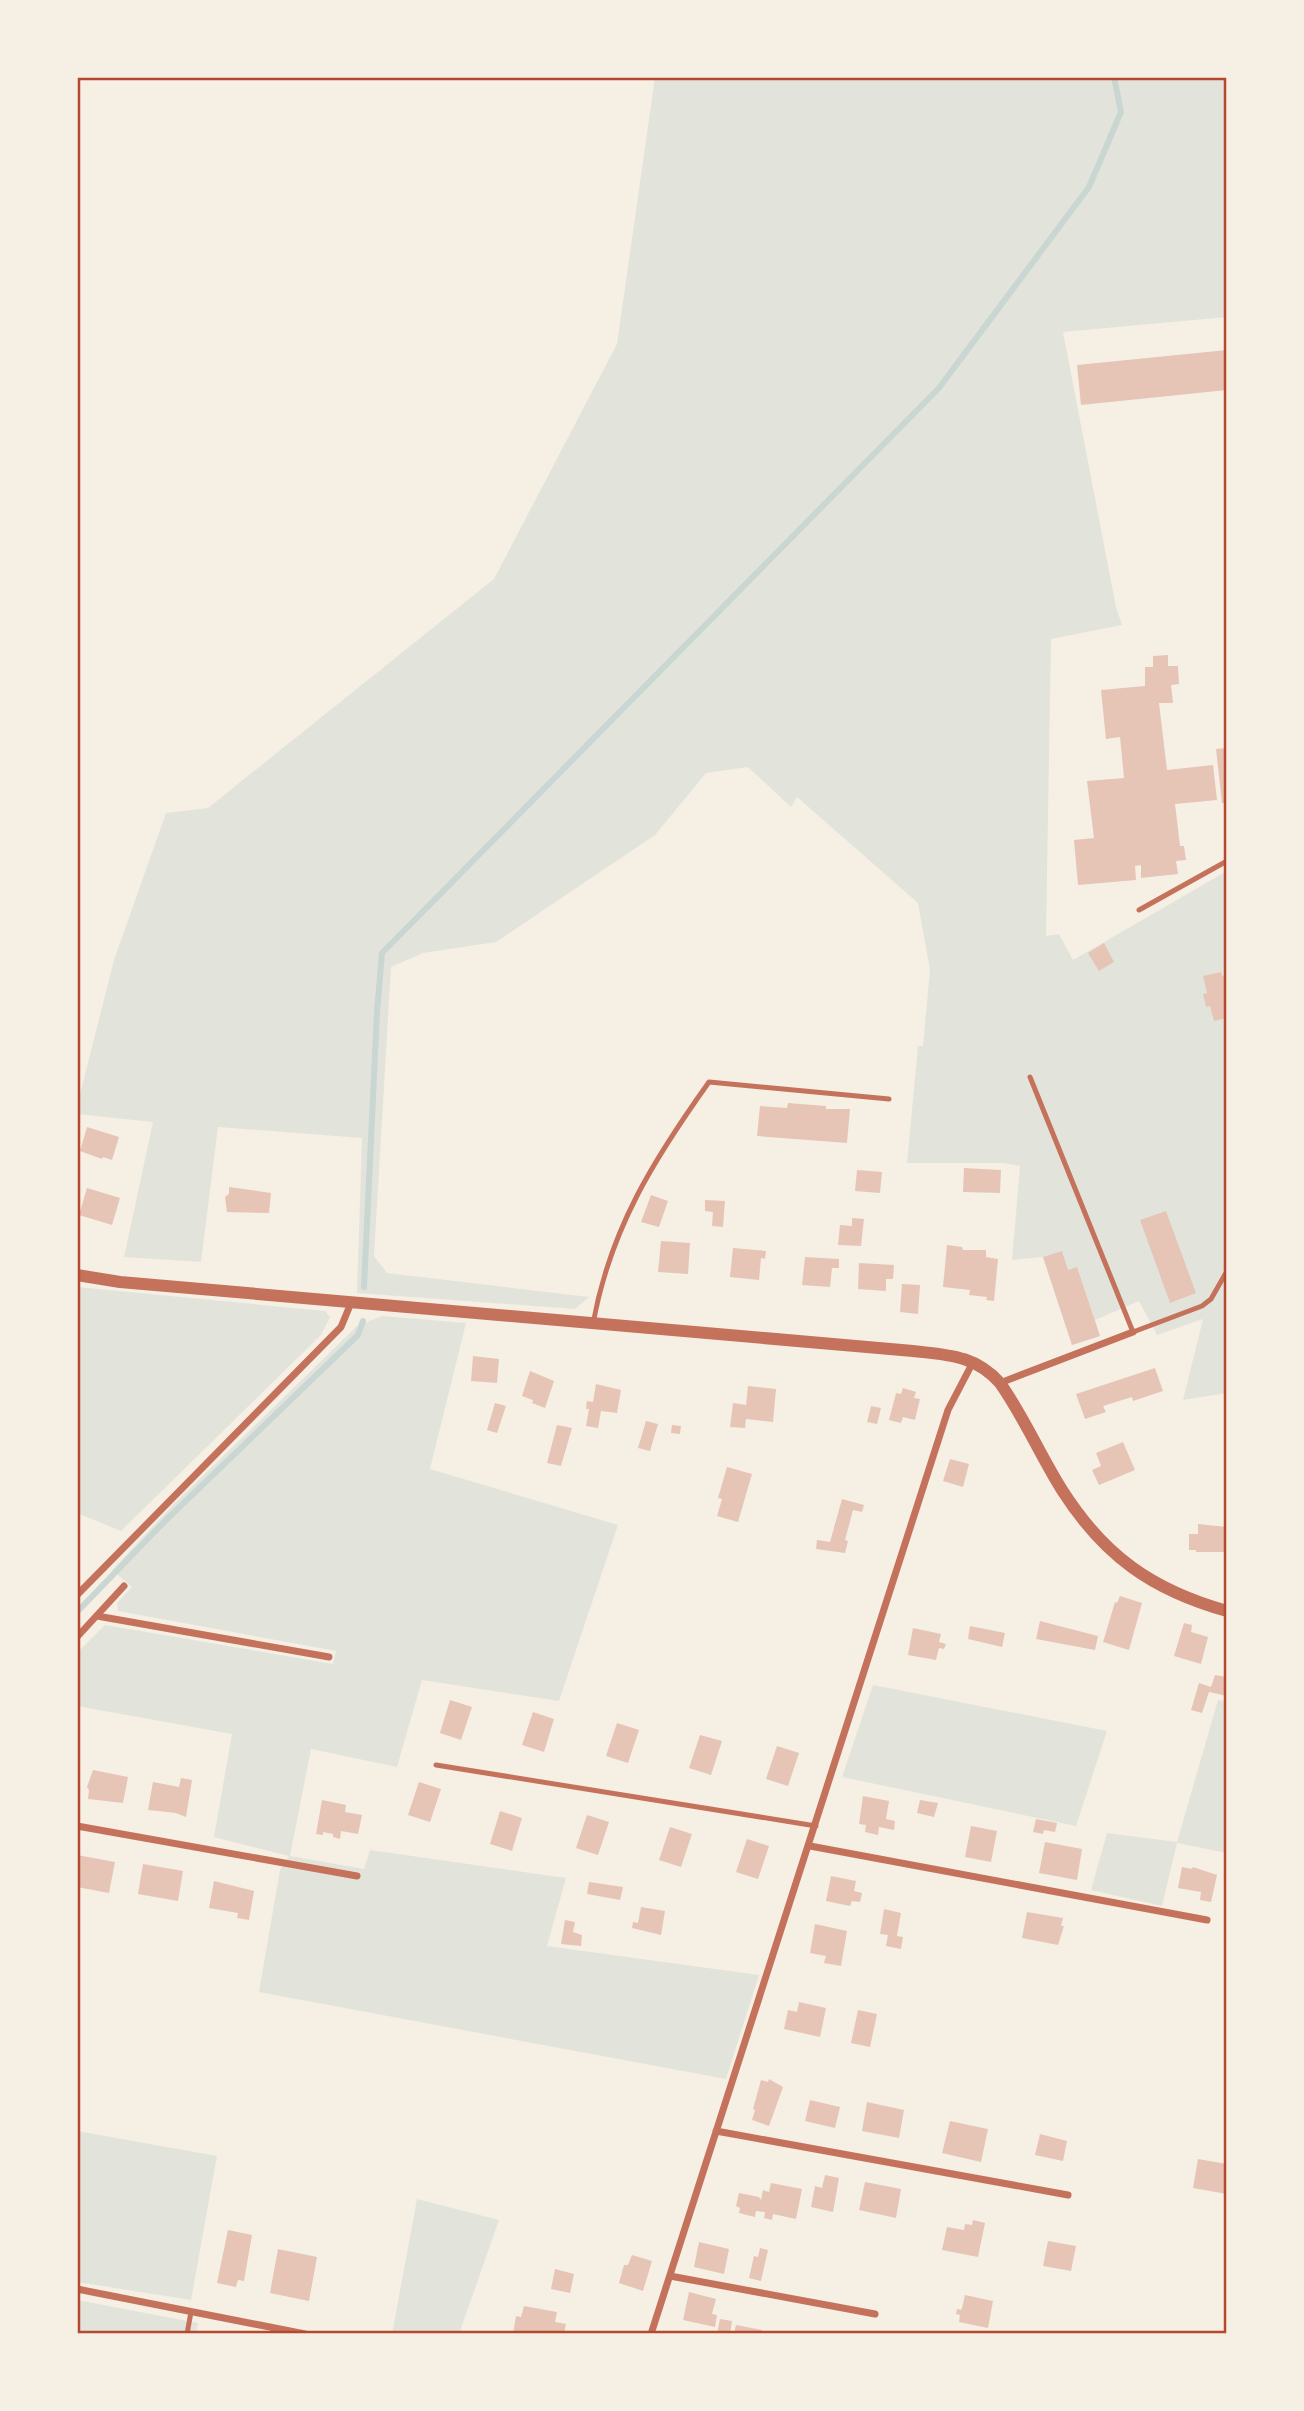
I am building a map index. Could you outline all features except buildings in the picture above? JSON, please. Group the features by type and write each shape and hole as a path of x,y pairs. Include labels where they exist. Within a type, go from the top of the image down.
{"street":[{"path":"77,1275 120,1282 913,1351 974,1362 1000,1383 1062,1489 1100,1538 1131,1567 1163,1588 1227,1611"},
{"path":"77,1595 341,1328 351,1303"},
{"path":"1000,1383 1133,1332"},
{"path":"651,2334 948,1410 974,1362"},
{"path":"77,1637 124,1586"},
{"path":"97,1616 329,1657"},
{"path":"77,1826 357,1877"},
{"path":"810,1846 1207,1920"},
{"path":"716,2131 1068,2195"},
{"path":"670,2276 875,2314"},
{"path":"77,2289 305,2334"}],"lane":[{"path":"1139,910 1227,861"},
{"path":"1030,1077 1133,1332 1202,1306 1211,1299 1227,1271"},
{"path":"593,1324 599,1289 631,1202 670,1137 709,1082 889,1099"},
{"path":"436,1765 816,1826"},
{"path":"187,2334 191,2312"}],"shaded area":[{"path":"655,77 1227,77 1227,317 1063,332 1116,607 1122,625 1051,639 1046,936 1059,934 1073,960 1227,871 1227,1393 1183,1400 1203,1319 1157,1335 1139,1301 1095,1320 1100,1336 1072,1345 1043,1257 1012,1260 1020,1166 1004,1163 907,1163 918,1046 923,1046 930,970 918,903 797,797 791,807 748,767 706,773 655,835 496,942 423,953 391,967 374,1256 387,1273 589,1297 575,1309 357,1293 362,1138 218,1127 201,1262 124,1257 153,1122 77,1114 77,1106 114,960 166,813 208,808 494,579 617,344"},
{"path":"77,1287 325,1311 330,1317 321,1335 121,1531 77,1513"},
{"path":"382,1316 466,1323 430,1469 618,1525 559,1701 422,1680 397,1767 311,1749 290,1856 364,1869 370,1850 566,1878 547,1946 759,1975 726,2079 259,1992 280,1870 289,1856 214,1837 232,1734 77,1706 77,1653 105,1625 333,1664 336,1651 118,1611 117,1603 132,1587 112,1570 174,1504 357,1326"},
{"path":"873,1685 1107,1731 1076,1826 842,1777"},
{"path":"1218,1700 1227,1701 1227,1853 1177,1843 1162,1906 1091,1890 1107,1833 1177,1842"},
{"path":"77,2131 217,2156 191,2300 77,2282"},
{"path":"417,2199 499,2220 459,2334 392,2334"},
{"path":"77,2300 198,2323 196,2334 77,2334"}],"waterway":[{"path":"364,1287 382,953 939,388 1089,187 1121,112 1114,77"},
{"path":"77,1612 164,1522 358,1335 363,1321"}]}
